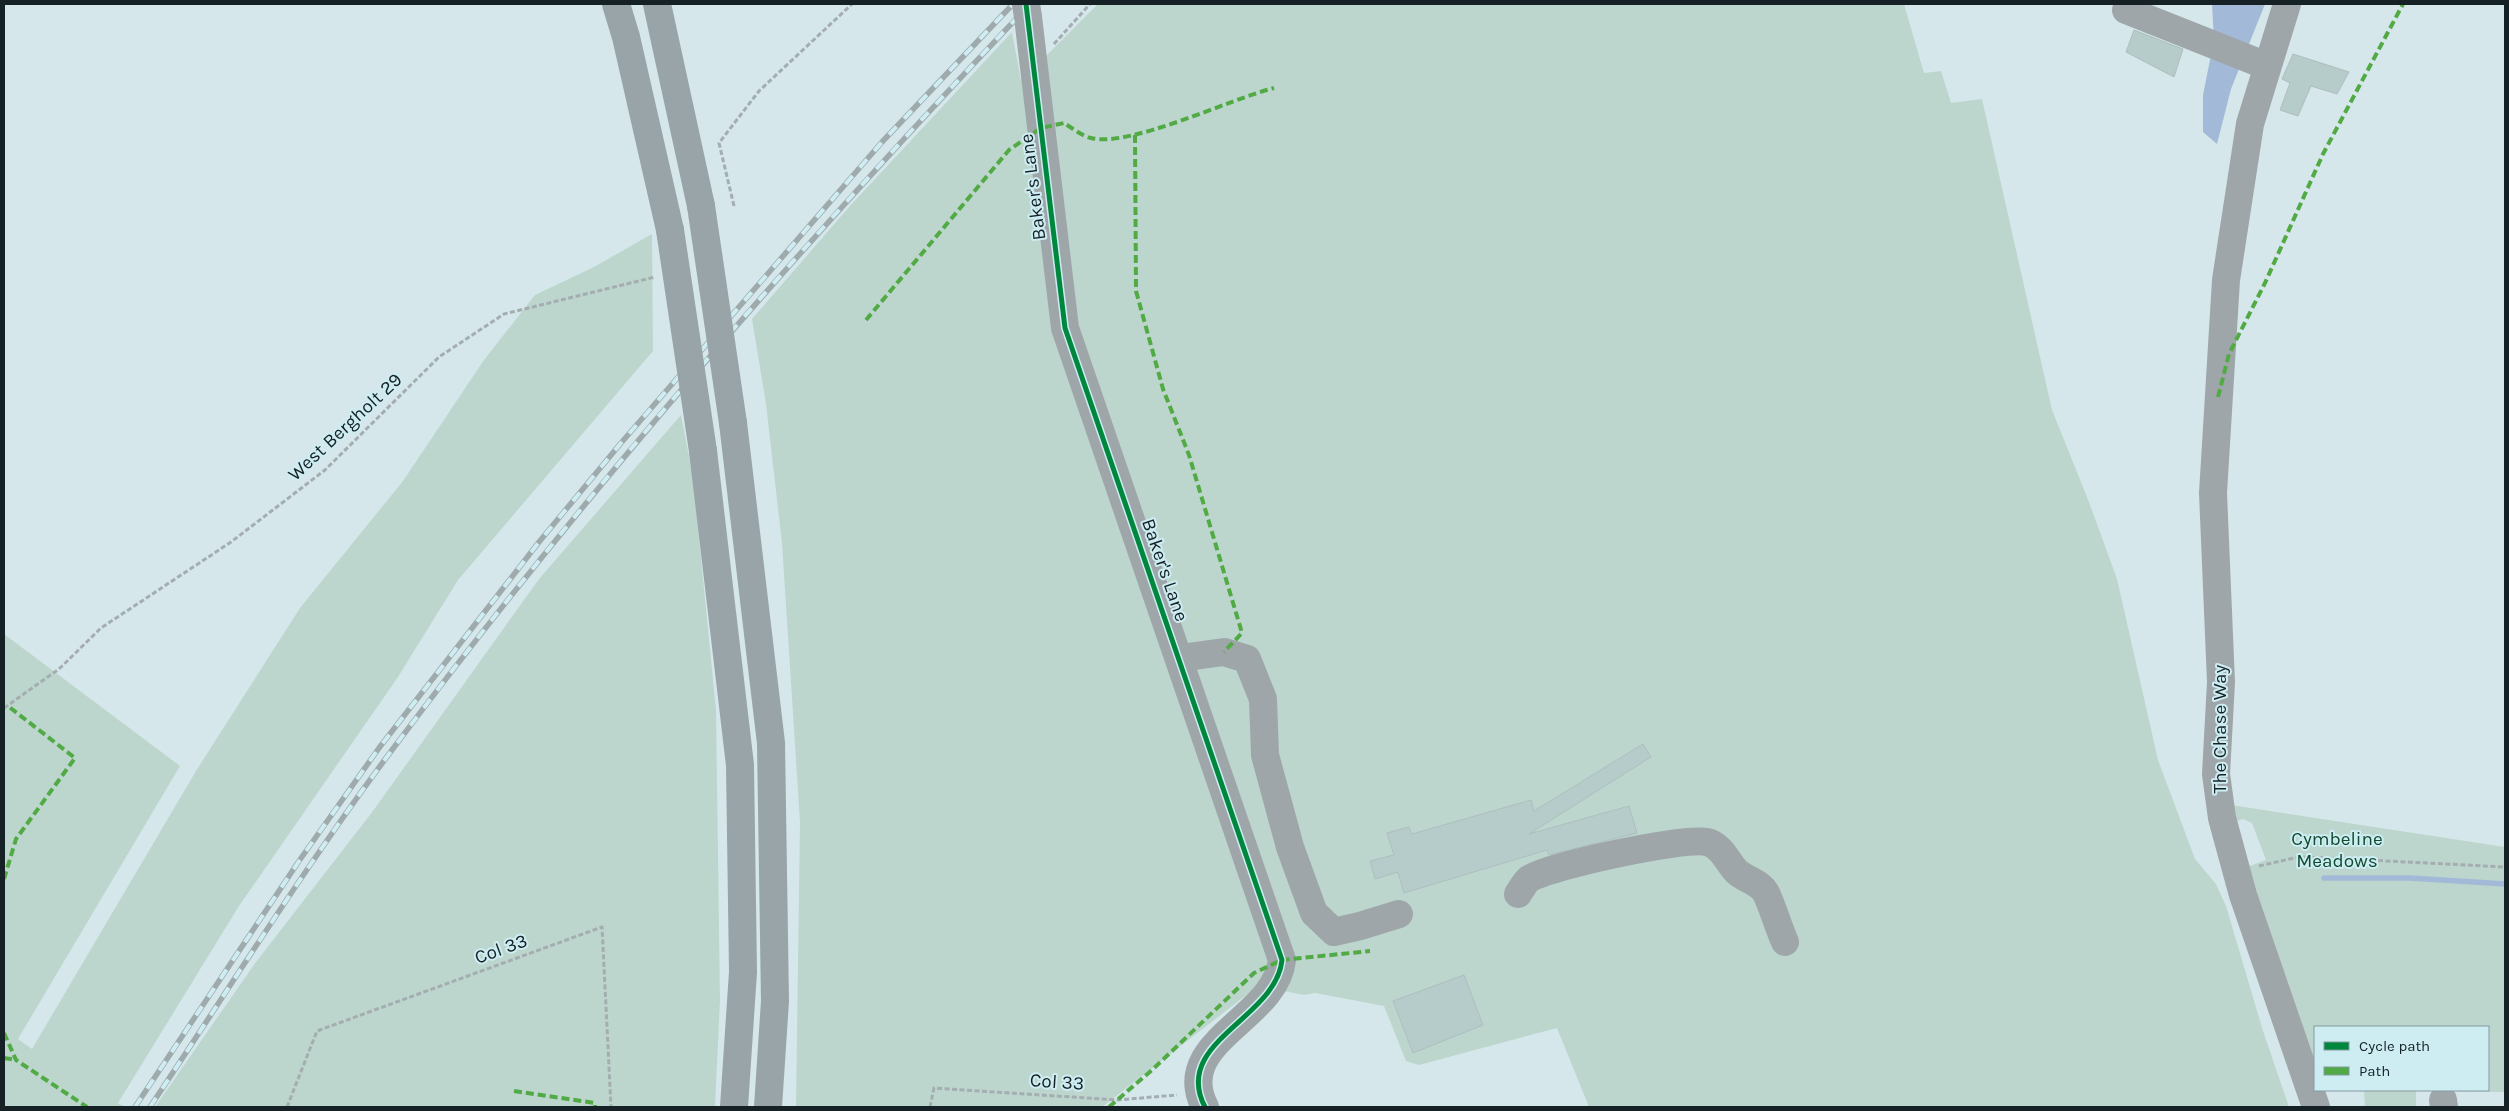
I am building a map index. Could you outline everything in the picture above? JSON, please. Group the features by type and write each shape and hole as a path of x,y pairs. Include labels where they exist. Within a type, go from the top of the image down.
{"highway":[{"path":"616,4 626,38 670,230 703,451 740,765 743,972 734,1107"},
{"path":"657,4 701,206 733,423 772,743 775,1001 768,1107"}],"street":[{"name":"The Chase Way","path":"2287,4 2250,124 2226,280 2213,493 2221,682 2216,774 2222,818 2244,895 2316,1107"},
{"name":"Baker's Lane","path":"1028,10 1065,328 1180,658 1282,960 1280,973 1272,988 1204,1057 1197,1075 1201,1100"},
{"path":"2126,10 2267,66"},
{"path":"1180,658 1224,652 1247,659 1263,698 1265,755 1290,847 1314,913 1334,932 1399,914"},
{"path":"1518,894 1529,880 1573,865 1670,843 1708,842 1722,852 1736,871 1746,879 1757,883 1765,891 1785,942"}],"path":[{"path":"734,206 719,143 759,91 852,4"},
{"path":"1034,67 1090,4"},
{"path":"2236,868 2266,866 2294,858 2308,857 2505,866"}],"green space":[{"path":"1098,4 1904,4 1924,73 1941,71 1951,103 1982,99 2052,410 2089,502 2117,579 2158,760 2195,859 2216,884 2226,906 2263,1031 2289,1107 1589,1107 1557,1028 1419,1065 1406,1061 1384,1006 1315,993 1304,995 1258,986 1102,1107 796,1107 800,822 782,543 766,404 752,319 849,207 1012,32 1021,81"},
{"path":"652,234 653,351 458,580 398,677 239,906 118,1103 125,1107 4,1107 4,634 180,766 18,1039 32,1049 196,771 300,608 403,481 484,360 535,295 594,267"},
{"path":"681,415 693,477 716,710 720,1000 715,1107 155,1107 256,962 373,811 539,579"},
{"name":"Cymbeline Meadows","path":"2231,805 2505,847 2505,1092 2416,1091 2489,1091 2489,1026 2314,1026 2314,1069 2247,867 2266,860 2252,823 2243,819 2237,821"},
{"path":"2364,1091 2416,1091 2416,1107 2365,1107"}],"water":[{"path":"2212,4 2265,4 2231,89 2217,144 2203,132 2203,95 2214,40"}],"building":[{"path":"2134,30 2183,49 2174,77 2126,52"},
{"path":"2293,54 2349,72 2337,94 2311,86 2298,116 2280,110 2290,83 2282,79"},
{"path":"1643,744 1651,757 1529,834 1629,806 1637,833 1549,855 1547,850 1404,893 1398,872 1375,879 1370,861 1394,855 1387,833 1409,827 1412,834 1531,800 1534,811"},
{"path":"1464,975 1483,1025 1413,1053 1393,1001"}],"waterway":[{"path":"2324,878 2410,878 2505,884"}],"railway":[{"path":"135,1107 299,861 379,748 539,542 621,443 882,142 1013,4"},
{"path":"150,1107 297,885 358,797 540,559 619,463 780,276 862,184 1030,4"}],"marked path":[{"path":"2218,397 2229,354 2265,283 2323,154 2403,4"},
{"path":"866,320 1009,150 1041,128 1064,123 1091,138 1108,139 1129,136 1180,121 1274,88"},
{"path":"1135,135 1136,291 1163,389 1189,455 1242,633 1224,652"},
{"path":"4,879 16,839 75,758 8,706"},
{"path":"1109,1107 1152,1070 1254,973 1282,960 1370,951"},
{"path":"4,1033 16,1060 87,1107"},
{"path":"4,1058 16,1060"},
{"path":"514,1091 595,1103 595,1107"}],"cycle path":[{"path":"1026,4 1065,328 1282,960 1276,981 1263,999 1213,1047 1202,1065 1198,1084 1205,1107"}]}
